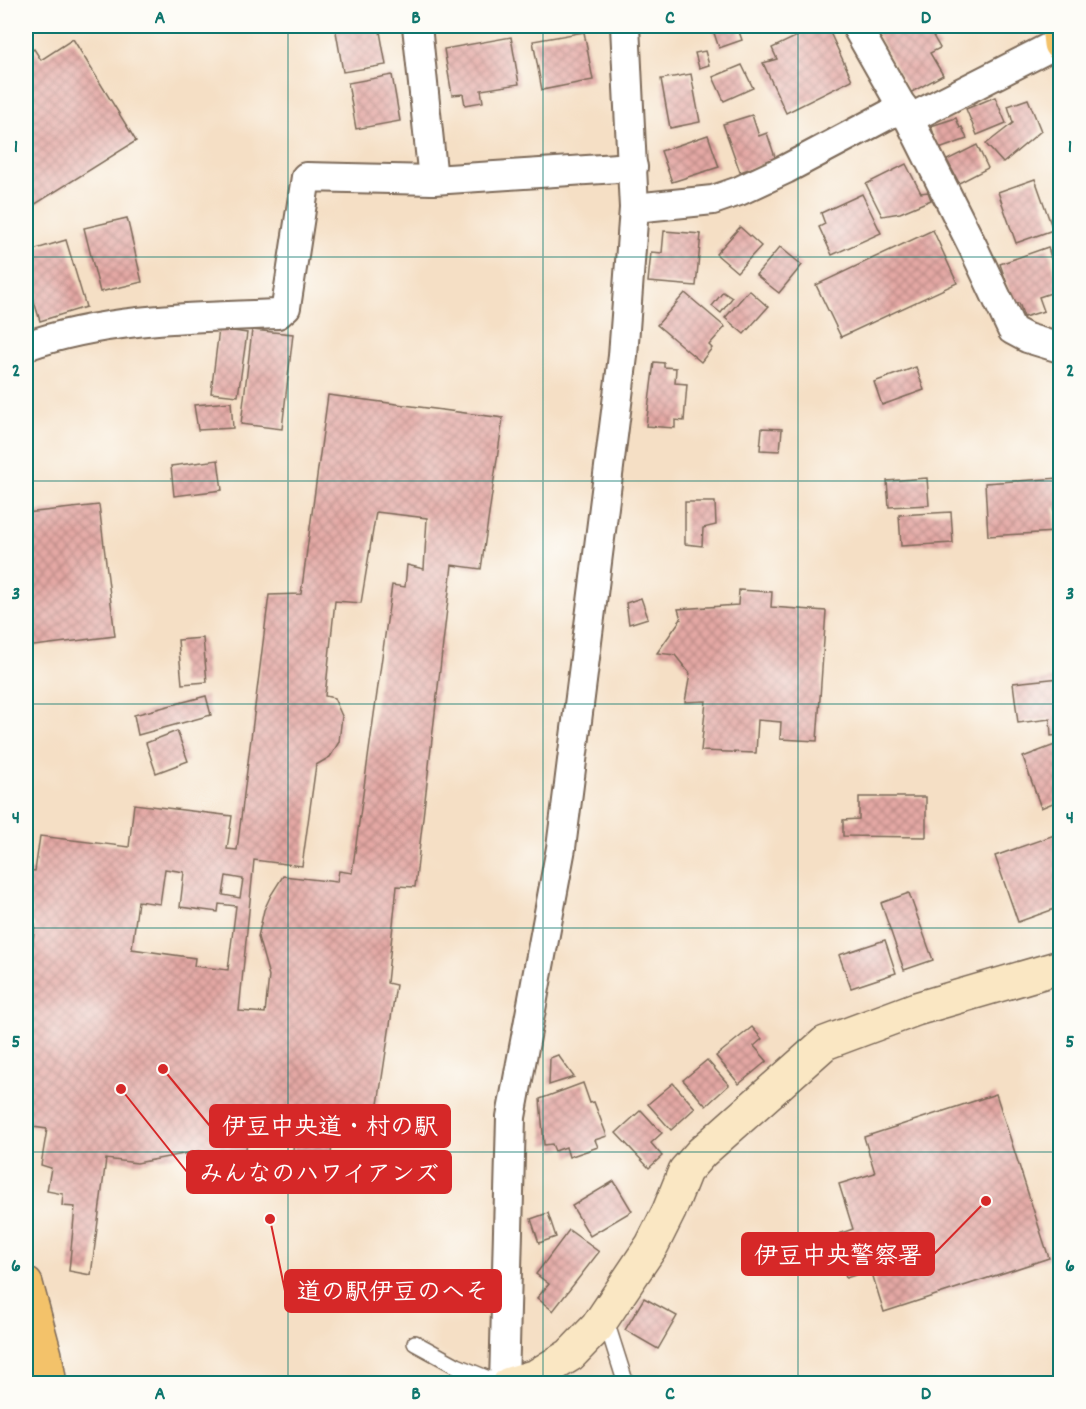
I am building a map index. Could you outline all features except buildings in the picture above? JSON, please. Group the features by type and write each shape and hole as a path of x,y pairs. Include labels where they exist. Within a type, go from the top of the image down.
{"highway":[{"path":"1058,26 1060,43"},
{"path":"26,1284 50,1383"}],"street":[{"path":"417,26 433,180"},
{"path":"502,1383 511,1117 561,848 623,356 634,208 625,26"},
{"path":"856,26 906,113 974,247 1012,330 1027,338 1060,348"},
{"path":"634,208 713,200 739,191 1060,43"},
{"path":"26,346 58,335 121,325 203,316 278,314 286,307 306,177 433,180 633,167"},
{"path":"509,1383 536,1376 570,1355 597,1327 652,1245 685,1171 700,1153 825,1043 916,1009 1060,967"}],"lane":[{"path":"604,1315 626,1383"},
{"path":"415,1343 457,1366 502,1383"}],"place":[{"name":"伊豆中央道・村の駅","path":"163,1069"},
{"name":"みんなのハワイアンズ","path":"121,1089"},
{"name":"伊豆中央警察署","path":"986,1201"},
{"name":"道の駅伊豆のへそ","path":"270,1219"}]}
